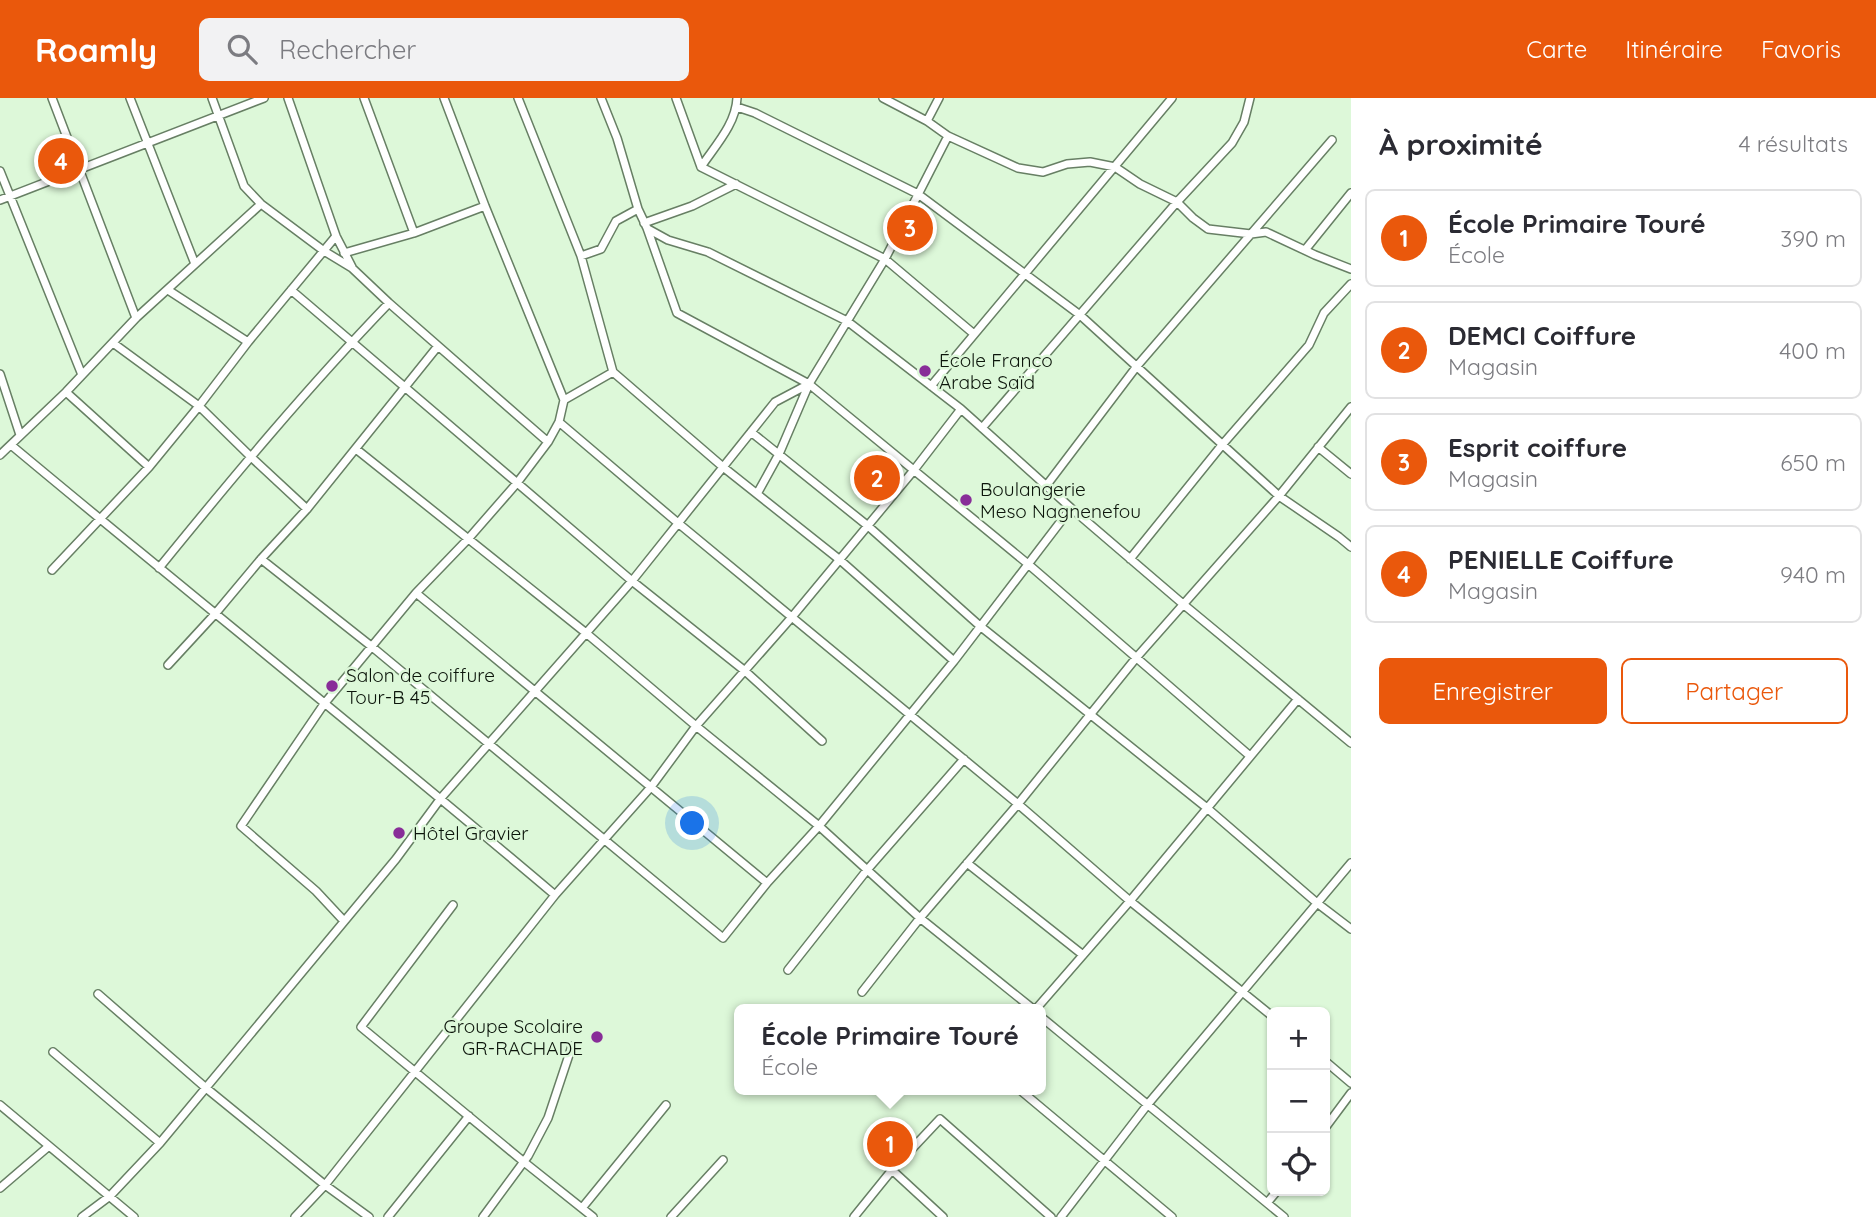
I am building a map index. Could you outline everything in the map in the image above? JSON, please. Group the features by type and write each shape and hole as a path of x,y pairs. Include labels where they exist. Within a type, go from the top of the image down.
{"street":[{"path":"52,98 135,318"},
{"path":"130,98 195,264"},
{"path":"212,98 244,186 261,204 324,251 352,268 548,442"},
{"path":"0,200 264,98"},
{"path":"288,98 336,236 352,268"},
{"path":"364,98 414,233"},
{"path":"344,921 316,891 241,826 324,704 416,593 517,483 548,442 559,422 564,400 444,98"},
{"path":"517,98 581,256 613,372 723,467 840,560 954,661"},
{"path":"601,98 617,138 638,209 677,313 809,384 1028,564 1250,756"},
{"path":"676,98 701,167 886,259 974,334"},
{"path":"701,167 732,122 737,98"},
{"path":"883,98 927,121 948,136 1018,168 1043,172 1067,164 1090,162 1115,167 1140,184 1177,202 1208,229 1251,234 1266,232 1351,269"},
{"path":"927,121 939,98"},
{"path":"931,386 1172,98"},
{"path":"982,428 1177,202 1232,144 1244,122 1250,98"},
{"path":"737,107 755,113 918,194 1080,315 1279,496 1351,547"},
{"path":"757,494 779,454 809,384 886,259 948,136"},
{"path":"1046,486 1137,366 1332,140"},
{"path":"0,171 82,374"},
{"path":"646,225 737,184"},
{"path":"1305,250 1351,193"},
{"path":"0,455 66,392 135,318 261,204"},
{"path":"344,253 414,233 485,206"},
{"path":"581,256 601,249 616,221 638,209"},
{"path":"646,225 668,240 708,252 847,321 961,409 1130,559 1351,743"},
{"path":"52,569 149,467 336,236"},
{"path":"1130,559 1222,445 1309,345 1324,313 1351,284"},
{"path":"167,290 248,342"},
{"path":"291,290 632,581 745,671 822,741"},
{"path":"159,568 250,456 389,303"},
{"path":"113,343 200,405 307,509"},
{"path":"168,665 307,509 438,346"},
{"path":"564,400 613,372"},
{"path":"0,374 20,435"},
{"path":"82,1217 110,1196 160,1143 396,859 441,798 632,581 775,402 809,384"},
{"path":"66,392 149,467"},
{"path":"862,992 1136,658 1279,496 1351,407"},
{"path":"295,1217 325,1185 555,895 651,787 696,726 840,560 961,409"},
{"path":"559,422 1018,803 1130,901 1267,1012"},
{"path":"751,432 868,526 980,626 1207,808 1351,929"},
{"path":"11,445 555,895"},
{"path":"1318,447 1351,474"},
{"path":"356,449 586,633 819,826 920,918 1028,1004"},
{"path":"261,559 371,646 723,938 954,661 1071,508"},
{"path":"416,593 767,883"},
{"path":"1039,1004 1130,901 1298,699"},
{"path":"788,970 867,870 964,759"},
{"path":"967,863 1083,955"},
{"path":"1061,1217 1148,1104 1351,863"},
{"path":"453,905 361,1027 593,1217"},
{"path":"98,994 206,1088 325,1185 369,1217"},
{"path":"1046,1020 1284,1217"},
{"path":"483,1217 524,1162 548,1118 572,1046"},
{"path":"53,1052 160,1143"},
{"path":"1330,1065 1351,1083"},
{"path":"1330,1121 1351,1093"},
{"path":"1026,1095 1172,1217"},
{"path":"0,1105 134,1217"},
{"path":"582,1208 666,1105"},
{"path":"388,1217 469,1116"},
{"path":"854,1217 892,1170 940,1119 1052,1217"},
{"path":"0,1188 49,1146"},
{"path":"671,1217 723,1160"},
{"path":"892,1170 943,1217"},
{"path":"1267,1203 1273,1196"}],"place":[{"name":"PENIELLE Coiffure","path":"61,161"},
{"name":"Esprit coiffure","path":"910,228"},
{"name":"École Franco Arabe Saïd","path":"925,371"},
{"name":"DEMCI Coiffure","path":"877,478"},
{"name":"Boulangerie Meso Nagnenefou","path":"966,500"},
{"name":"Salon de coiffure Tour-B 45","path":"332,686"},
{"name":"Hôtel Gravier","path":"399,833"},
{"name":"Groupe Scolaire GR-RACHADE","path":"597,1037"},
{"name":"École Primaire Touré","path":"890,1144"}]}
